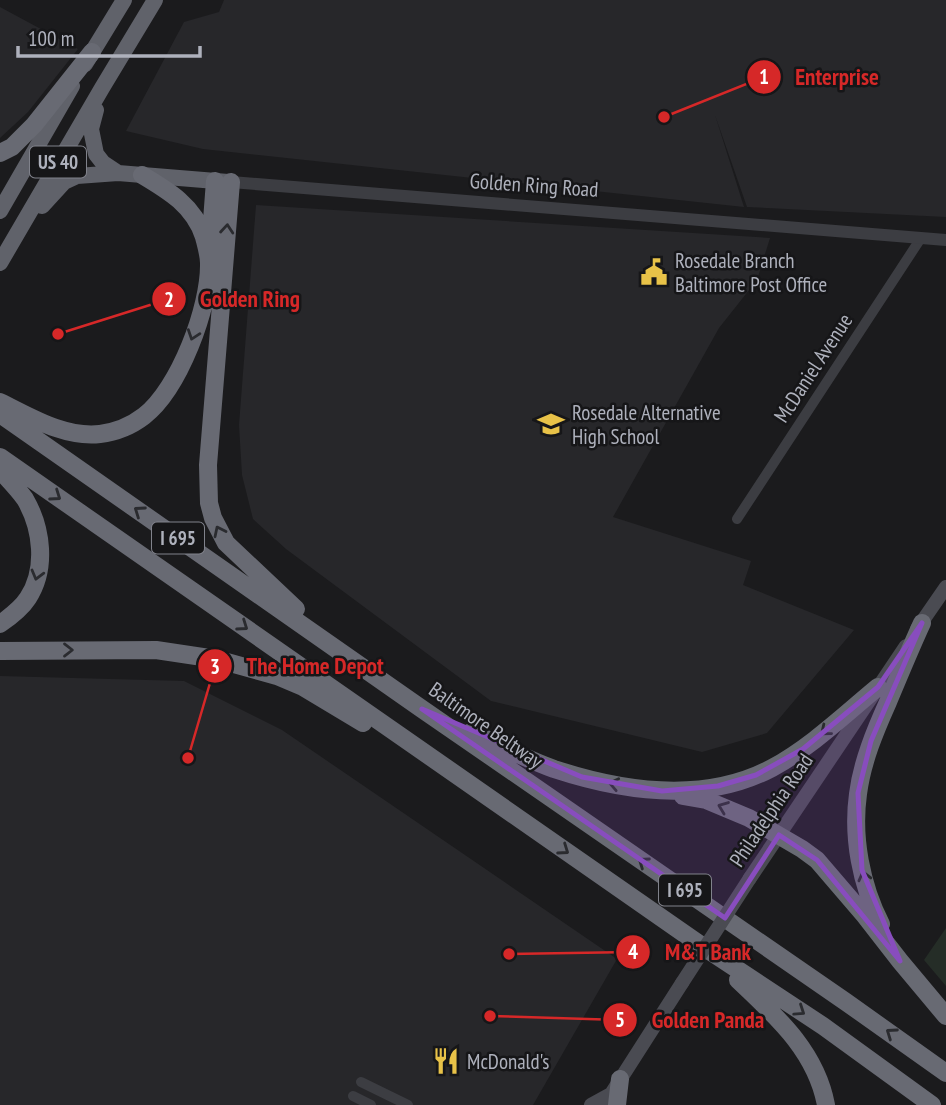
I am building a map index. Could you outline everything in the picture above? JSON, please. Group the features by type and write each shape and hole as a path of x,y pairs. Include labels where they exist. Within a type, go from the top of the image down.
{"highway":[{"name":"US 40","path":"0,211 124,0"},
{"name":"US 40","path":"0,263 155,0"},
{"path":"0,153 12,147 34,125 92,52"},
{"path":"102,88 91,129 93,143 96,154 103,163 118,173"},
{"name":"Golden Ring Road","path":"15,237 54,191 77,176 118,173 223,181"},
{"path":"142,175 167,189 192,212 204,237 209,261"},
{"path":"0,402 50,426 66,432 84,434 113,431 145,415 167,390 191,343 208,281 223,181"},
{"path":"223,181 208,466 209,503 213,518 226,544 356,662"},
{"name":"Baltimore Beltway","path":"0,414 946,1073"},
{"name":"I 695","path":"0,457 702,946 823,1026 932,1105"},
{"path":"0,470 32,512 40,551 40,565 28,599 0,624"},
{"path":"900,961 868,894 857,846 857,803 871,741 922,623"},
{"path":"0,651 156,650 216,659 277,676 303,687 486,795"},
{"path":"422,709 521,756 553,768 637,789 695,790 748,778 770,769 803,749 878,688"},
{"path":"662,791 726,807 779,835 817,860 946,1016"},
{"path":"702,946 767,1008 797,1041 815,1070 826,1105"}],"main road":[{"name":"Philadelphia Road","path":"591,1105 614,1096 682,983 750,878 946,587"}],"street":[{"name":"Golden Ring Road","path":"223,181 946,240"},
{"name":"McDaniel Avenue","path":"737,519 921,238"},
{"path":"361,1082 408,1105"},
{"path":"353,1096 371,1105"}],"highlighted area":[{"path":"922,623 871,741 858,793 862,870 900,961 817,860 779,835 725,918 422,709 582,777 662,791 718,786 756,775 803,749 878,687"}],"shaded area":[{"path":"224,0 946,0 946,217 747,207 715,115 744,207 203,149 126,131 184,22 219,12"},
{"path":"0,7 78,49 28,112 0,138"},
{"path":"256,205 770,238 757,280 719,328 613,517 751,561 743,585 854,630 767,733 702,752 491,701 286,549 253,519 242,475 239,425"},
{"path":"0,676 184,681 282,730 617,959 533,1105 0,1105"},
{"path":"946,928 946,986 924,960"}],"place":[{"name":"Enterprise","path":"664,117"},
{"name":"Rosedale Branch Baltimore Post Office","path":"654,272"},
{"name":"Golden Ring","path":"58,334"},
{"name":"Rosedale Alternative High School","path":"551,424"},
{"name":"The Home Depot","path":"188,758"},
{"name":"M&T Bank","path":"509,954"},
{"name":"Golden Panda","path":"490,1016"},
{"name":"McDonald's","path":"446,1061"}]}
